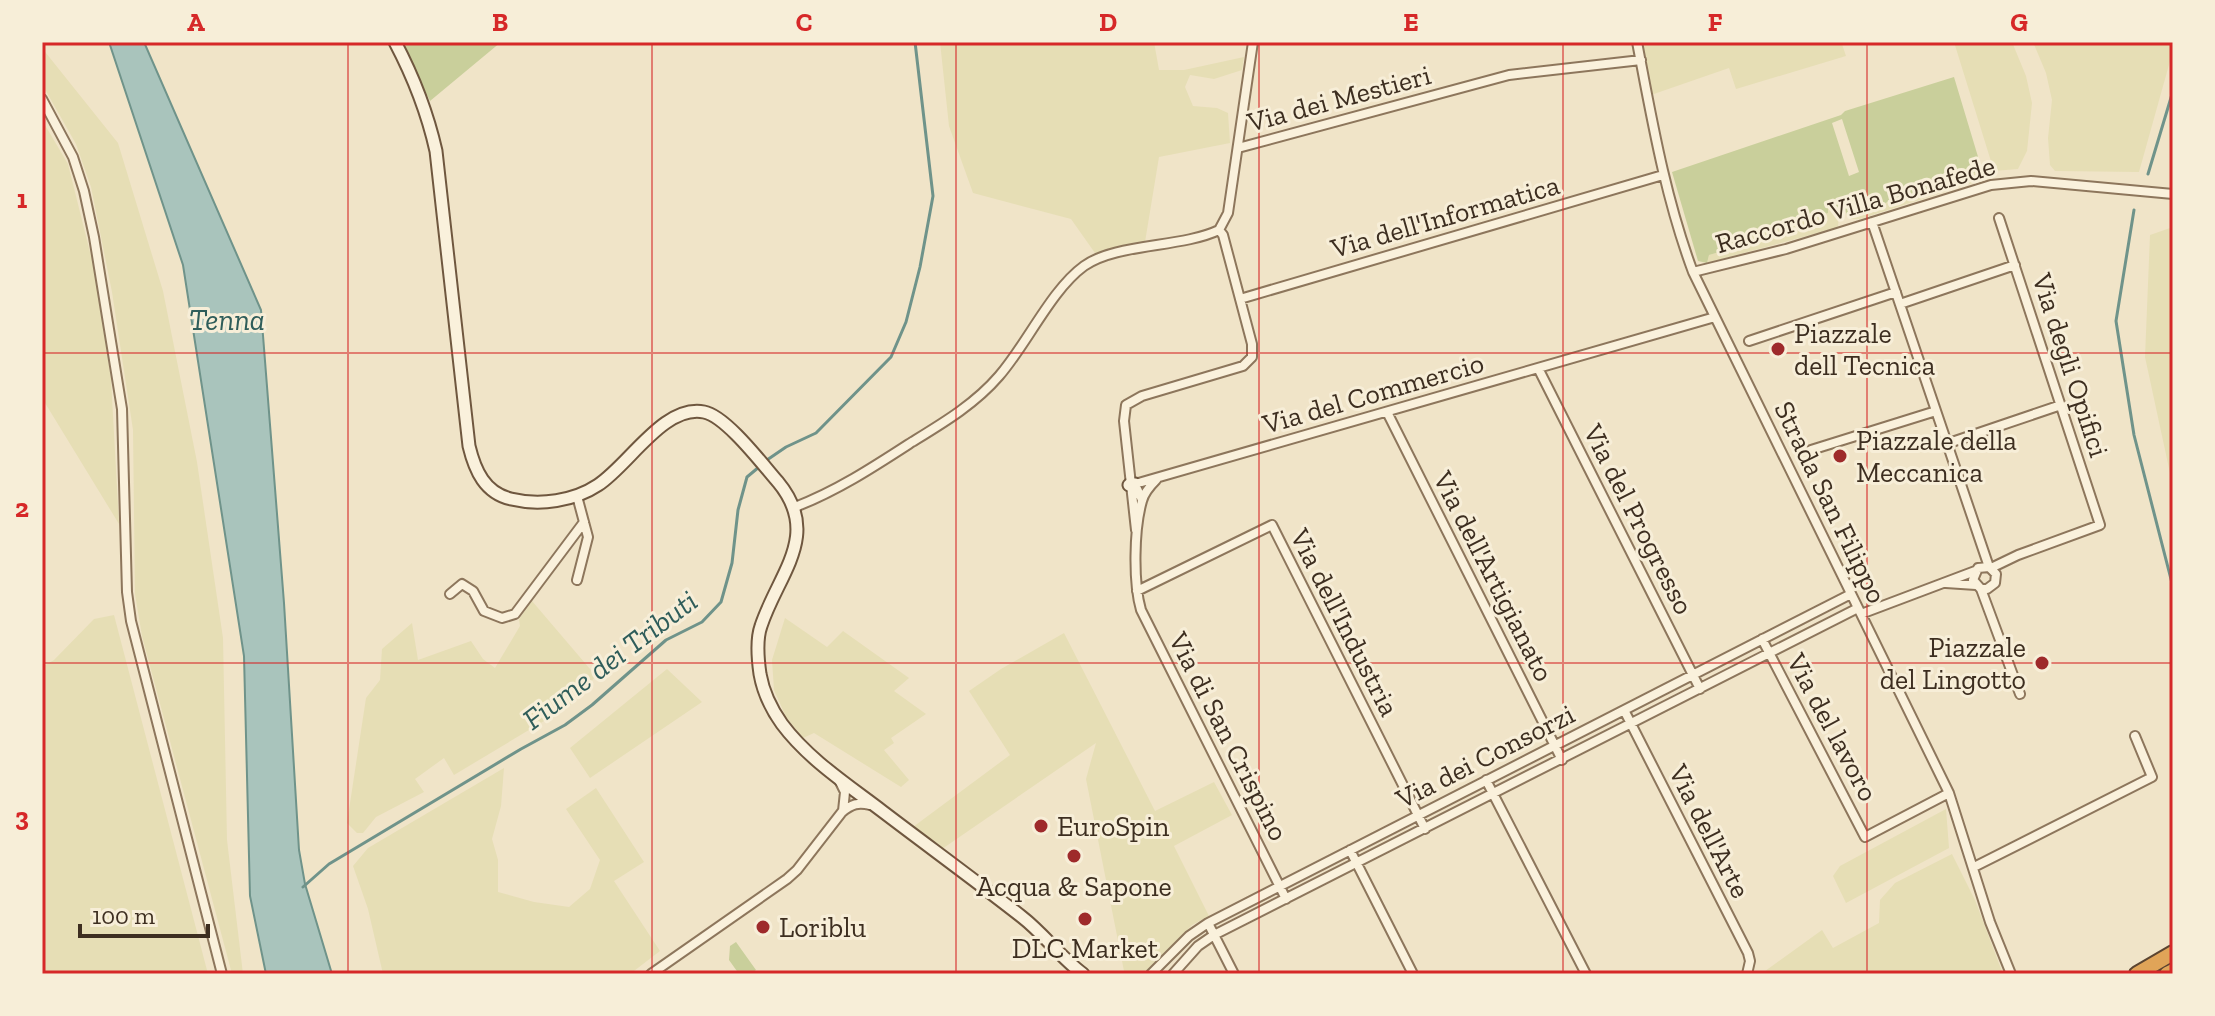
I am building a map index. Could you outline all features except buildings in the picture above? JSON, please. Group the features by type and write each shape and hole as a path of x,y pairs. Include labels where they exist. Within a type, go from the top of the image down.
{"highway":[{"path":"2137,974 2173,953"},
{"path":"2167,974 2173,971"}],"main road":[{"path":"395,42 428,114 436,151 469,446 474,466 486,486 504,497 521,501 549,501 577,496 601,483 668,421 685,412 705,412 719,419 777,481 795,507 794,551 760,629 760,676 782,724 837,778 1032,925 1080,972"}],"street":[{"path":"795,507 867,471 977,398 1013,359 1069,280 1086,264 1121,252 1193,239 1219,230 1228,213 1253,42"},
{"name":"Strada San Filippo","path":"1637,42 1663,175 1693,272 1949,793 1990,922 2011,974"},
{"name":"Via dei Mestieri","path":"1238,148 1509,75 1641,60"},
{"path":"42,99 73,157 94,237 122,409 131,621 222,974"},
{"name":"Via dell'Informatica","path":"1240,299 1663,175"},
{"name":"Raccordo Villa Bonafede","path":"1693,272 1786,249 1967,190 2009,182 2031,181 2173,194"},
{"name":"Via degli Opifici","path":"1999,218 2100,525"},
{"path":"1872,222 1984,566 1996,578"},
{"path":"1137,591 1137,540 1124,421 1126,405 1134,398 1249,362 1253,351 1223,235 1219,230"},
{"path":"1900,304 2015,265"},
{"path":"1749,341 1896,292"},
{"name":"Via del Commercio","path":"1132,485 1715,317"},
{"name":"Via del Progresso","path":"1538,368 1700,689"},
{"path":"1946,444 2061,405"},
{"path":"1811,450 1936,411"},
{"name":"Via dell'Artigianato","path":"1387,412 1562,760"},
{"path":"1137,540 1142,500 1156,479"},
{"path":"1132,485 1142,500"},
{"path":"577,496 588,537 577,580"},
{"path":"450,594 462,584 473,591 484,611 502,618 515,614 584,522"},
{"name":"Via dell'Industria","path":"1137,591 1272,525 1425,829"},
{"name":"Via dei Consorzi","path":"1173,974 1198,946 1214,935 1769,654 1860,611 1984,566 2006,563 2018,555 2100,525"},
{"path":"1937,584 1982,590 1992,587 2006,563"},
{"path":"1984,566 1973,580 1982,590 2020,694"},
{"name":"Via di San Crispino","path":"1137,591 1141,610 1286,899"},
{"name":"Via dei Consorzi","path":"1151,974 1189,936 1208,923 1851,594"},
{"name":"Via del lavoro","path":"1762,639 1865,837 1949,793"},
{"name":"Via dell'Arte","path":"1624,710 1748,953 1750,969 1747,974"},
{"path":"1974,867 2152,777 2135,736"},
{"path":"837,778 848,803"},
{"path":"1486,780 1586,974"},
{"path":"651,974 787,879 855,794 852,788"},
{"path":"848,803 874,806"},
{"path":"1350,850 1413,974"},
{"path":"1208,923 1234,974"}],"shaded area":[{"path":"940,42 1154,42 1159,70 1184,70 1244,57 1242,70 1214,79 1190,75 1185,87 1193,106 1217,108 1228,113 1230,143 1159,157 1145,242 1095,253 1071,219 973,193 949,126"},
{"path":"1642,42 1848,42 1842,44 1846,56 1736,89 1729,68 1651,95"},
{"path":"1954,42 2012,42 2026,76 2032,103 2027,151 2018,169 1994,171"},
{"path":"2033,42 2173,42 2139,172 2055,171 2050,165 2048,138 2052,100 2046,73"},
{"path":"42,48 118,143 163,291 197,462 223,638 227,840 243,974 232,974 142,636 135,594 133,430 112,292 91,187 76,144 42,84"},
{"path":"42,120 68,164 94,268 111,379 119,524 42,398"},
{"path":"1983,170 1983,178 1978,181 1860,219 1849,219 1847,216"},
{"path":"1835,199 1839,216 1836,228 1707,263 1709,255 1733,248 1737,241 1828,213 1828,202"},
{"path":"2173,227 2173,487 2145,357 2150,235"},
{"path":"532,601 596,676 569,706 454,775 444,758 415,779 424,792 376,817 363,833 357,833 347,823 366,698 380,680 382,649 412,623 418,660 471,641 483,659 495,668 520,626 519,619"},
{"path":"114,615 208,974 42,974 42,667 54,660 94,619"},
{"path":"785,618 827,647 843,631 909,678 894,691 926,714 891,738 894,743 884,750 909,780 901,787 814,733 803,738 786,717 774,690 772,660"},
{"path":"1064,633 1155,811 1214,782 1232,815 1174,846 1209,916 1192,925 1145,974 1124,971 1086,779 1096,743 942,849 913,827 1010,755 969,691"},
{"path":"667,669 702,702 590,778 570,748"},
{"path":"504,768 501,806 492,839 498,860 498,892 569,907 590,889 600,860 566,809 596,788 644,862 614,881 660,951 630,974 383,974 368,909 353,866 368,848"},
{"path":"1946,809 1949,848 1846,903 1833,876 1840,866"},
{"path":"1952,854 1975,900 2003,974 1761,974 1822,930 1833,948 1879,923 1880,900 1895,883"}],"green space":[{"path":"401,42 501,42 430,101"},
{"path":"1954,77 1982,170 1847,216 1845,209 1838,210 1834,200 1828,202 1828,213 1737,241 1733,248 1709,255 1707,263 1698,261 1672,172 1841,115 1845,111","holes":["1842,119 1859,172 1849,176 1832,123"]},
{"path":"736,942 756,970 751,974 739,974 729,960 730,946"}],"water":[{"name":"Tenna","path":"109,42 144,42 261,310 299,850 305,884 332,974 266,974 250,896 244,656 183,265"}],"waterway":[{"name":"Fiume dei Tributi","path":"764,462 816,433 891,357 906,322 933,196 915,42"},
{"path":"2148,174 2173,91"},
{"path":"2134,210 2116,321 2134,435 2173,587"},
{"name":"Fiume dei Tributi","path":"303,887 329,864 565,725 666,640 702,622 721,602 732,563 738,510 747,477 759,467"}],"place":[{"name":"Piazzale dell Tecnica","path":"1778,349"},
{"name":"Piazzale della Meccanica","path":"1840,456"},
{"name":"Piazzale del Lingotto","path":"2042,663"},
{"name":"EuroSpin","path":"1041,826"},
{"name":"Acqua & Sapone","path":"1074,856"},
{"name":"DLC Market","path":"1085,919"},
{"name":"Loriblu","path":"763,927"}]}
